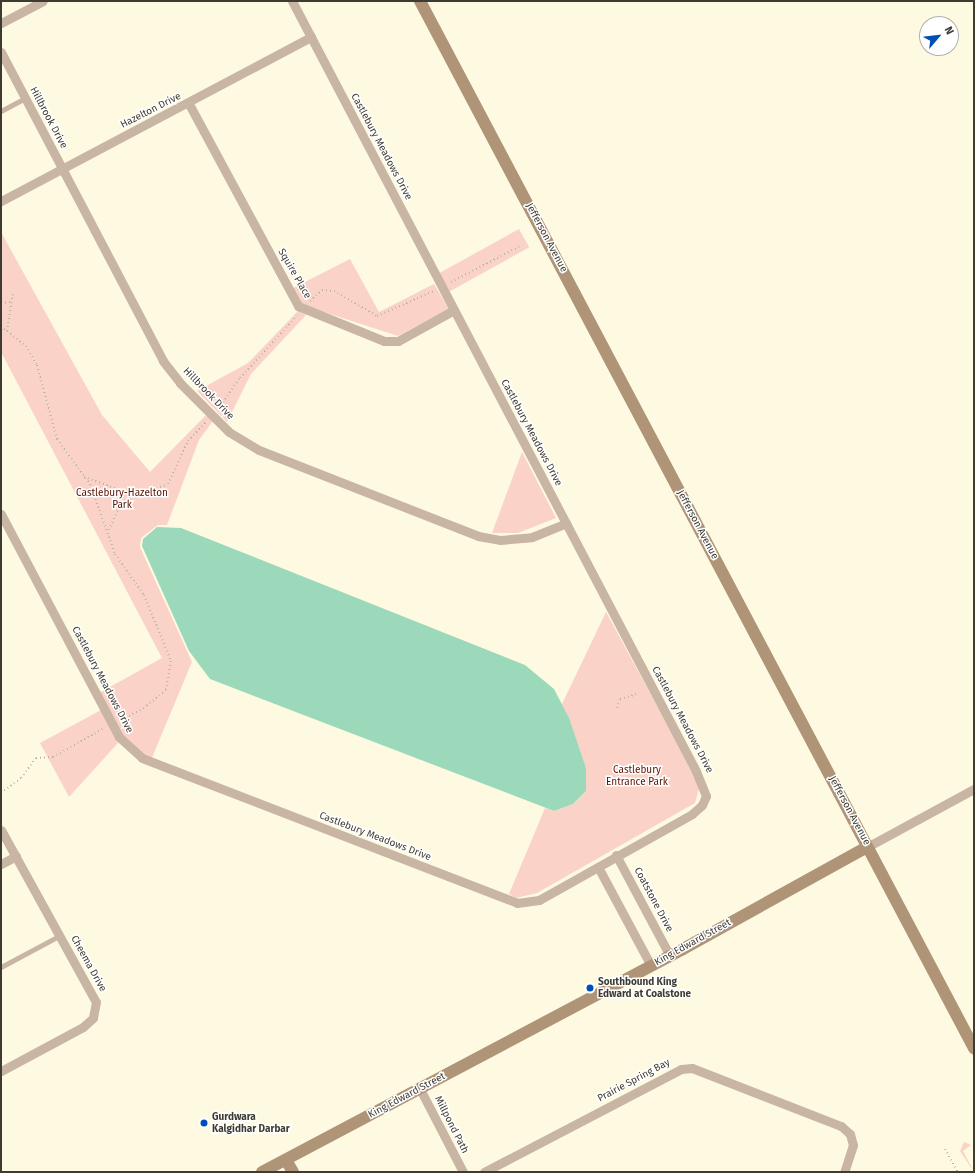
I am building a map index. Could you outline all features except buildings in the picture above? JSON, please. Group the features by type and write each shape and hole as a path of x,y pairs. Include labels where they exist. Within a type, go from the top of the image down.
{"street":[{"path":"1,23 43,1"},
{"name":"Castlebury Meadows Drive","path":"1,514 112,724 128,749 142,758 504,899 528,903 539,900 598,867 616,855 692,814 706,796 696,771 292,1"},
{"name":"Jefferson Avenue","path":"420,1 974,1048"},
{"name":"Hazelton Drive","path":"1,201 189,104 311,37"},
{"name":"Hillbrook Drive","path":"1,52 163,361 211,416 259,450 478,536 500,540 532,537 566,523"},
{"name":"Squire Place","path":"189,104 298,306 384,341 398,341 454,310"},
{"name":"King Edward Street","path":"262,1172 670,956 867,846 974,789"},
{"name":"Cheema Drive","path":"1,830 96,1002 93,1018 83,1027 1,1071"},
{"name":"Coatstone Drive","path":"616,855 670,956"},
{"path":"1,864 16,856"},
{"path":"598,867 651,966"},
{"name":"Prairie Spring Bay","path":"484,1172 681,1069 692,1068 841,1126 850,1134 853,1145 844,1172"},
{"name":"Millpond Path","path":"420,1089 463,1172"},
{"path":"286,1160 292,1172"}],"lane":[{"path":"1,111 25,98"},
{"path":"1,967 60,936"}],"path":[{"path":"109,532 119,508 136,495 168,484 188,441 211,416 240,378 322,290 334,291 377,316 442,287 522,246"},
{"path":"7,331 10,302 13,292"},
{"path":"1,303 10,302"},
{"path":"1,326 26,346 36,366 56,439 84,477 109,532 115,554 144,595 171,661 166,690 144,708 53,757 36,758 21,778 1,793"},
{"path":"84,477 136,495"},
{"path":"617,708 620,699 637,694"},
{"path":"945,1149 958,1172"}],"green space":[{"path":"519,229 529,247 450,291 439,273"},
{"name":"Castlebury-Hazelton Park","path":"1,232 102,415 150,472 207,414 213,421 199,440 167,525 158,525 141,538 140,547 192,662 151,760 120,734 99,693 162,658 1,352"},
{"path":"350,259 379,312 434,284 449,309 398,336 299,304 293,288"},
{"path":"298,311 306,315 251,374 227,422 197,391 248,363"},
{"path":"522,452 556,518 518,533 492,533"},
{"name":"Castlebury Entrance Park","path":"606,612 700,785 695,803 537,893 516,898 509,894 545,808 554,811 573,804 586,791 586,768 562,704"},
{"path":"101,710 118,743 69,797 40,743"},
{"path":"964,1142 971,1145 963,1151 974,1172 960,1151"}],"shaded area":[{"path":"157,527 181,528 525,665 554,689 569,718 586,768 586,791 573,804 554,811 210,679 189,651 142,546 143,539"}],"place":[{"name":"Southbound King Edward at Coalstone","path":"590,988"},
{"name":"Gurdwara Kalgidhar Darbar","path":"204,1123"}]}
